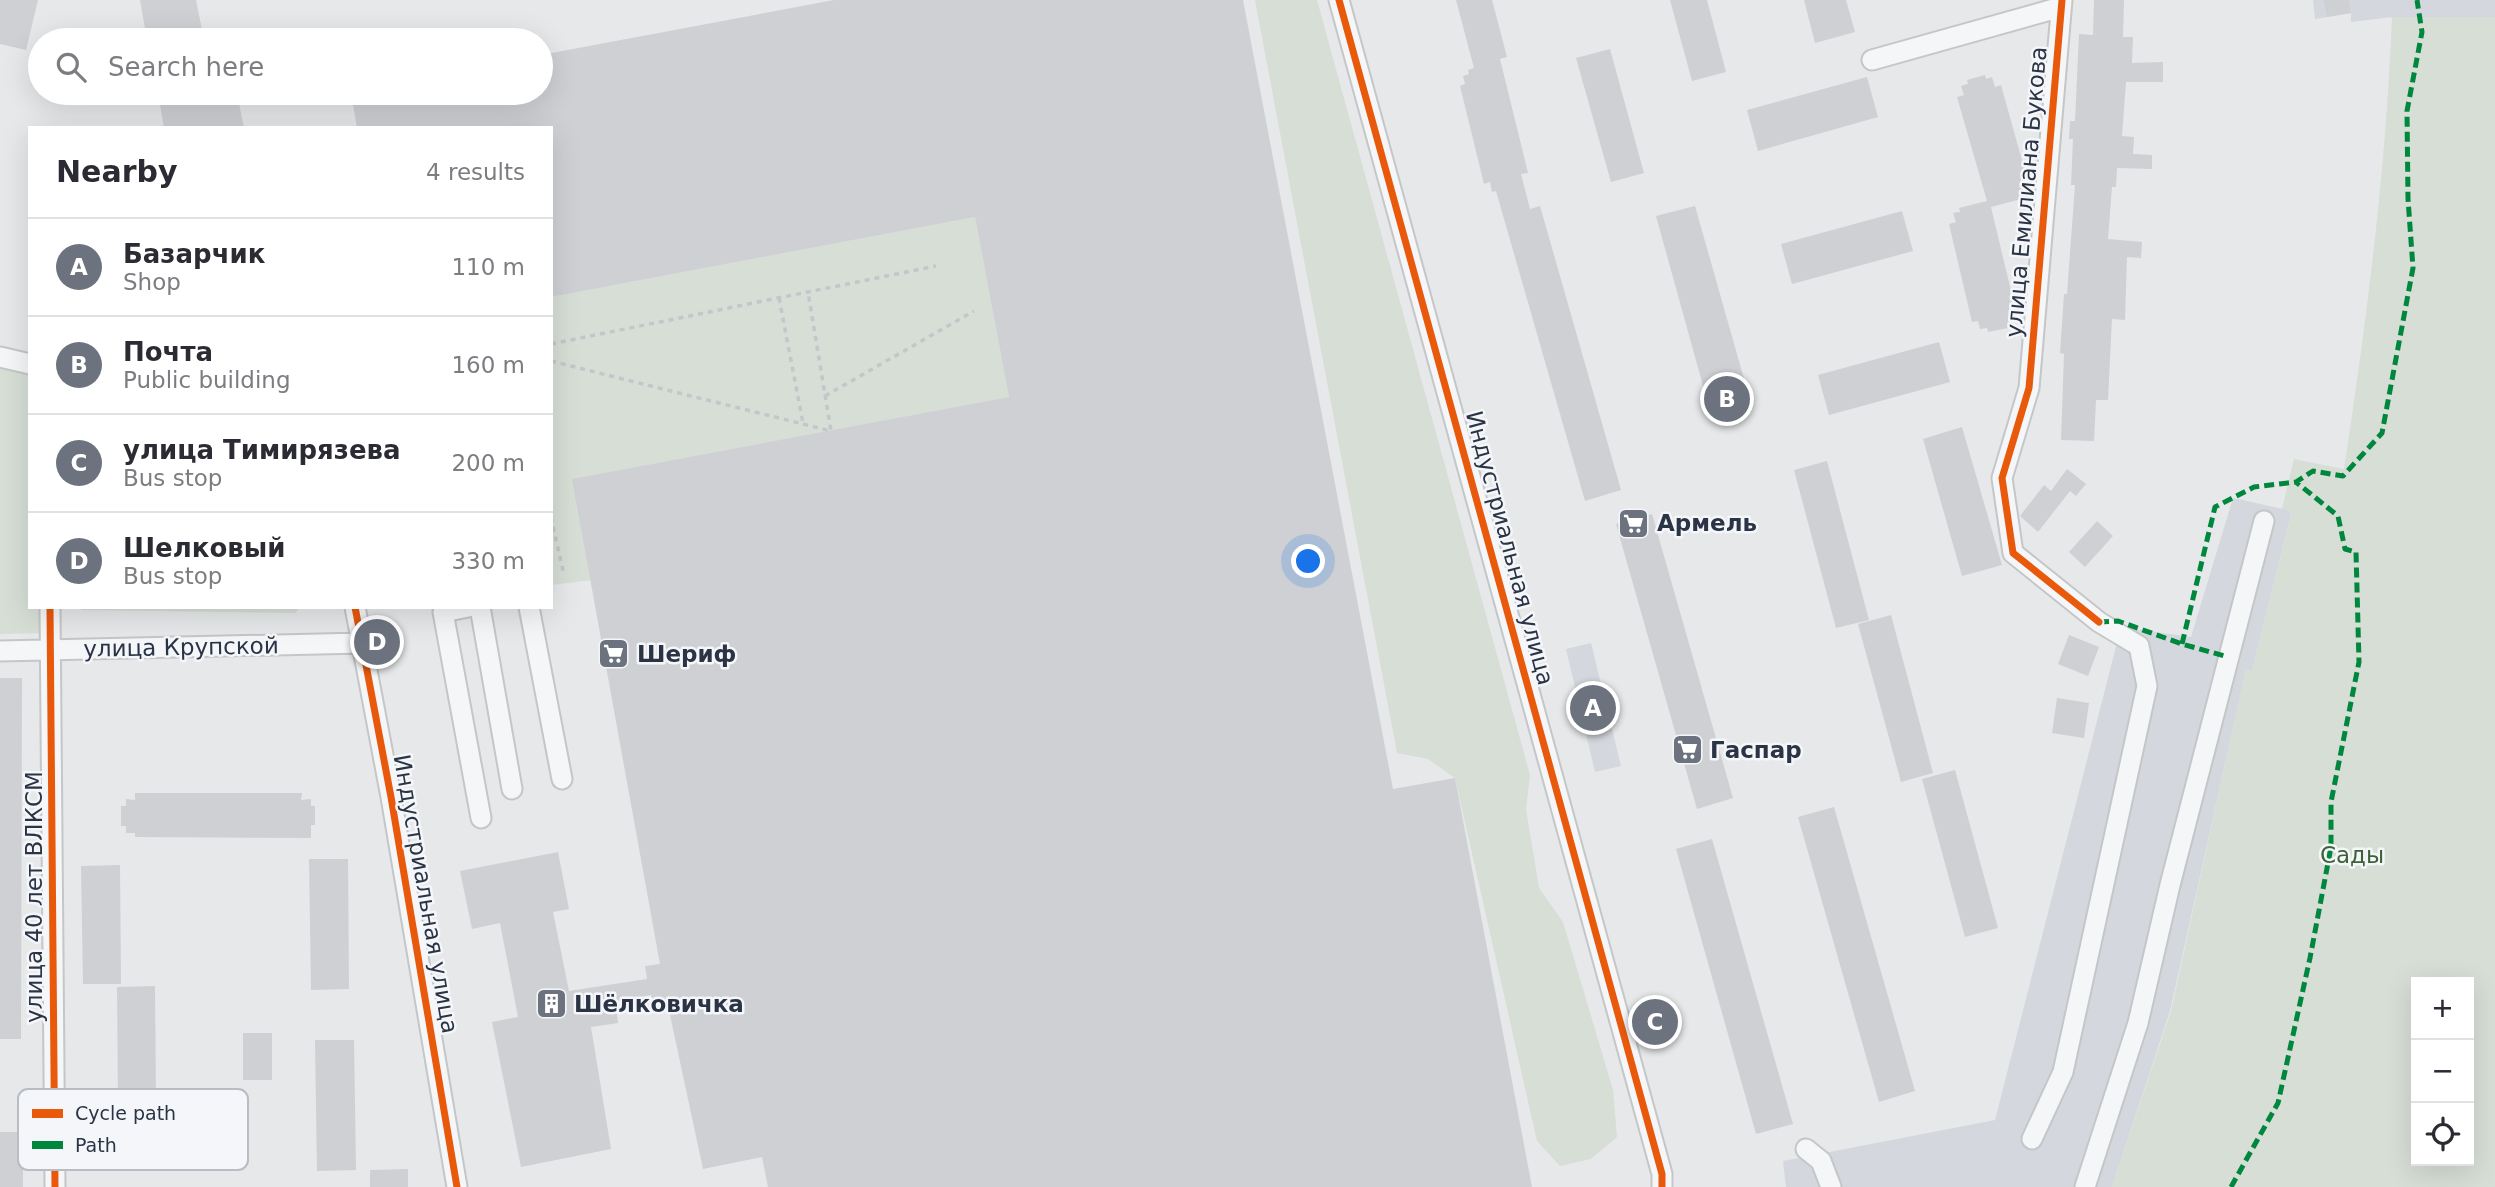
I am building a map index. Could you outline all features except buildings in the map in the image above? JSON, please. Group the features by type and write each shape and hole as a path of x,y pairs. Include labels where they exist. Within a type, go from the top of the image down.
{"street":[{"name":"Индустриальная улица","path":"1339,0 1662,1174 1662,1187"},
{"path":"1872,60 2062,3"},
{"name":"улица Емилиана Букова","path":"2032,1139 2063,1072 2147,686 2139,646 2099,622 2013,553 2002,478 2029,388 2062,3"},
{"path":"0,357 28,364"},
{"path":"2085,1187 2138,1023 2263,521"},
{"name":"улица 40 лет ВЛКСМ","path":"50,609 54,1089"},
{"name":"Индустриальная улица","path":"355,609 457,1187"},
{"path":"458,609 443,612 481,818"},
{"path":"480,609 512,789"},
{"path":"529,609 562,779"},
{"name":"улица Крупской","path":"0,651 363,643"},
{"path":"1806,1149 1821,1161 1831,1187"}],"path":[{"path":"553,344 936,266"},
{"path":"553,362 831,431 808,292"},
{"path":"779,298 803,424"},
{"path":"825,396 974,311"},
{"path":"553,526 564,575"}],"shaded area":[{"path":"2313,0 2495,0 2495,17 2393,17 2351,22 2351,13 2315,19"},
{"path":"2233,498 2292,511 2252,671 2246,670 2170,1011 2112,1187 1786,1187 1783,1161 1995,1120 2121,627 2191,637"},
{"path":"1591,643 1621,766 1595,772 1566,649"}],"green space":[{"path":"1255,0 1317,0 1530,775 1526,810 1539,888 1563,922 1613,1090 1617,1137 1591,1159 1560,1166 1537,1141 1455,778 1428,759 1397,753"},
{"name":"Сады","path":"2392,17 2495,17 2495,1187 2112,1187 2171,1011 2246,669 2252,671 2292,512 2282,509 2294,459 2344,469 2374,244"},
{"path":"975,217 1009,397 573,479 592,580 553,585 553,297"},
{"path":"0,357 28,364 28,609 50,609 51,633 0,634"},
{"path":"81,609 298,609 296,613"}],"marked path":[{"path":"2182,644 2215,507 2254,487 2296,482 2313,471 2343,476 2382,433 2413,268 2408,199 2407,111 2422,32 2417,0"},
{"path":"2231,1187 2278,1103 2331,847 2331,802 2359,662 2356,552 2345,549 2338,516 2296,482"},
{"path":"2099,622 2118,621 2228,657"}],"cycle path":[{"path":"1339,0 1662,1174 1662,1187"},
{"path":"2062,0 2029,388 2002,478 2013,553 2099,622"},
{"path":"50,609 54,1089"},
{"path":"355,609 391,797 457,1187"},
{"path":"55,1170 55,1187"}],"place":[{"name":"Почта","path":"1727,399"},
{"name":"Армель","path":"1634,523"},
{"name":"Шелковый","path":"377,642"},
{"name":"Шериф","path":"614,654"},
{"name":"Базарчик","path":"1593,708"},
{"name":"Гаспар","path":"1687,750"},
{"name":"Шёлковичка","path":"551,1004"},
{"name":"улица Тимирязева","path":"1655,1022"}]}
